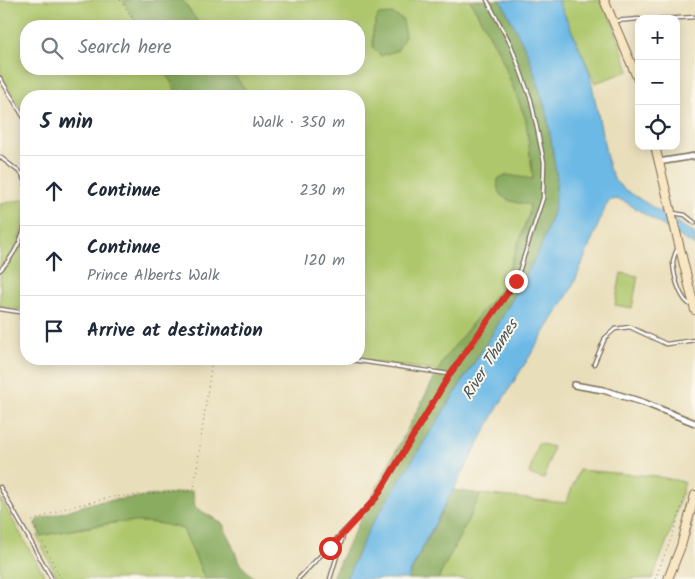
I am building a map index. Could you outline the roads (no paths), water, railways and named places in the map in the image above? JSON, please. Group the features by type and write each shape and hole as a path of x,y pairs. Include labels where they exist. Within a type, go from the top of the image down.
{"main road":[{"path":"604,0 635,73"},
{"path":"656,150 695,308"},
{"path":"668,579 692,519 694,493"}],"street":[{"path":"658,162 695,156"},
{"path":"574,385 603,390 642,402 695,423"}],"lane":[{"path":"298,579 376,498 450,374 516,281 543,198 544,162 531,100 511,45 488,0"},
{"path":"680,18 695,17"},
{"path":"613,21 635,19"},
{"path":"0,78 20,111"},
{"path":"0,157 20,172"},
{"path":"672,215 685,215 695,223"},
{"path":"0,270 9,260 20,239"},
{"path":"0,309 20,312"},
{"path":"594,364 605,338 615,329 630,327 666,344 695,340"},
{"path":"365,362 450,374"},
{"path":"0,487 52,579"},
{"path":"330,579 345,532"}],"water":[{"name":"River Thames","path":"501,0 558,0 589,70 609,168 615,181 624,189 695,234 695,246 624,201 616,199 608,201 572,288 498,407 407,579 346,579 369,529 493,333 526,275 540,249 554,209 557,179 547,114 529,56"}]}
